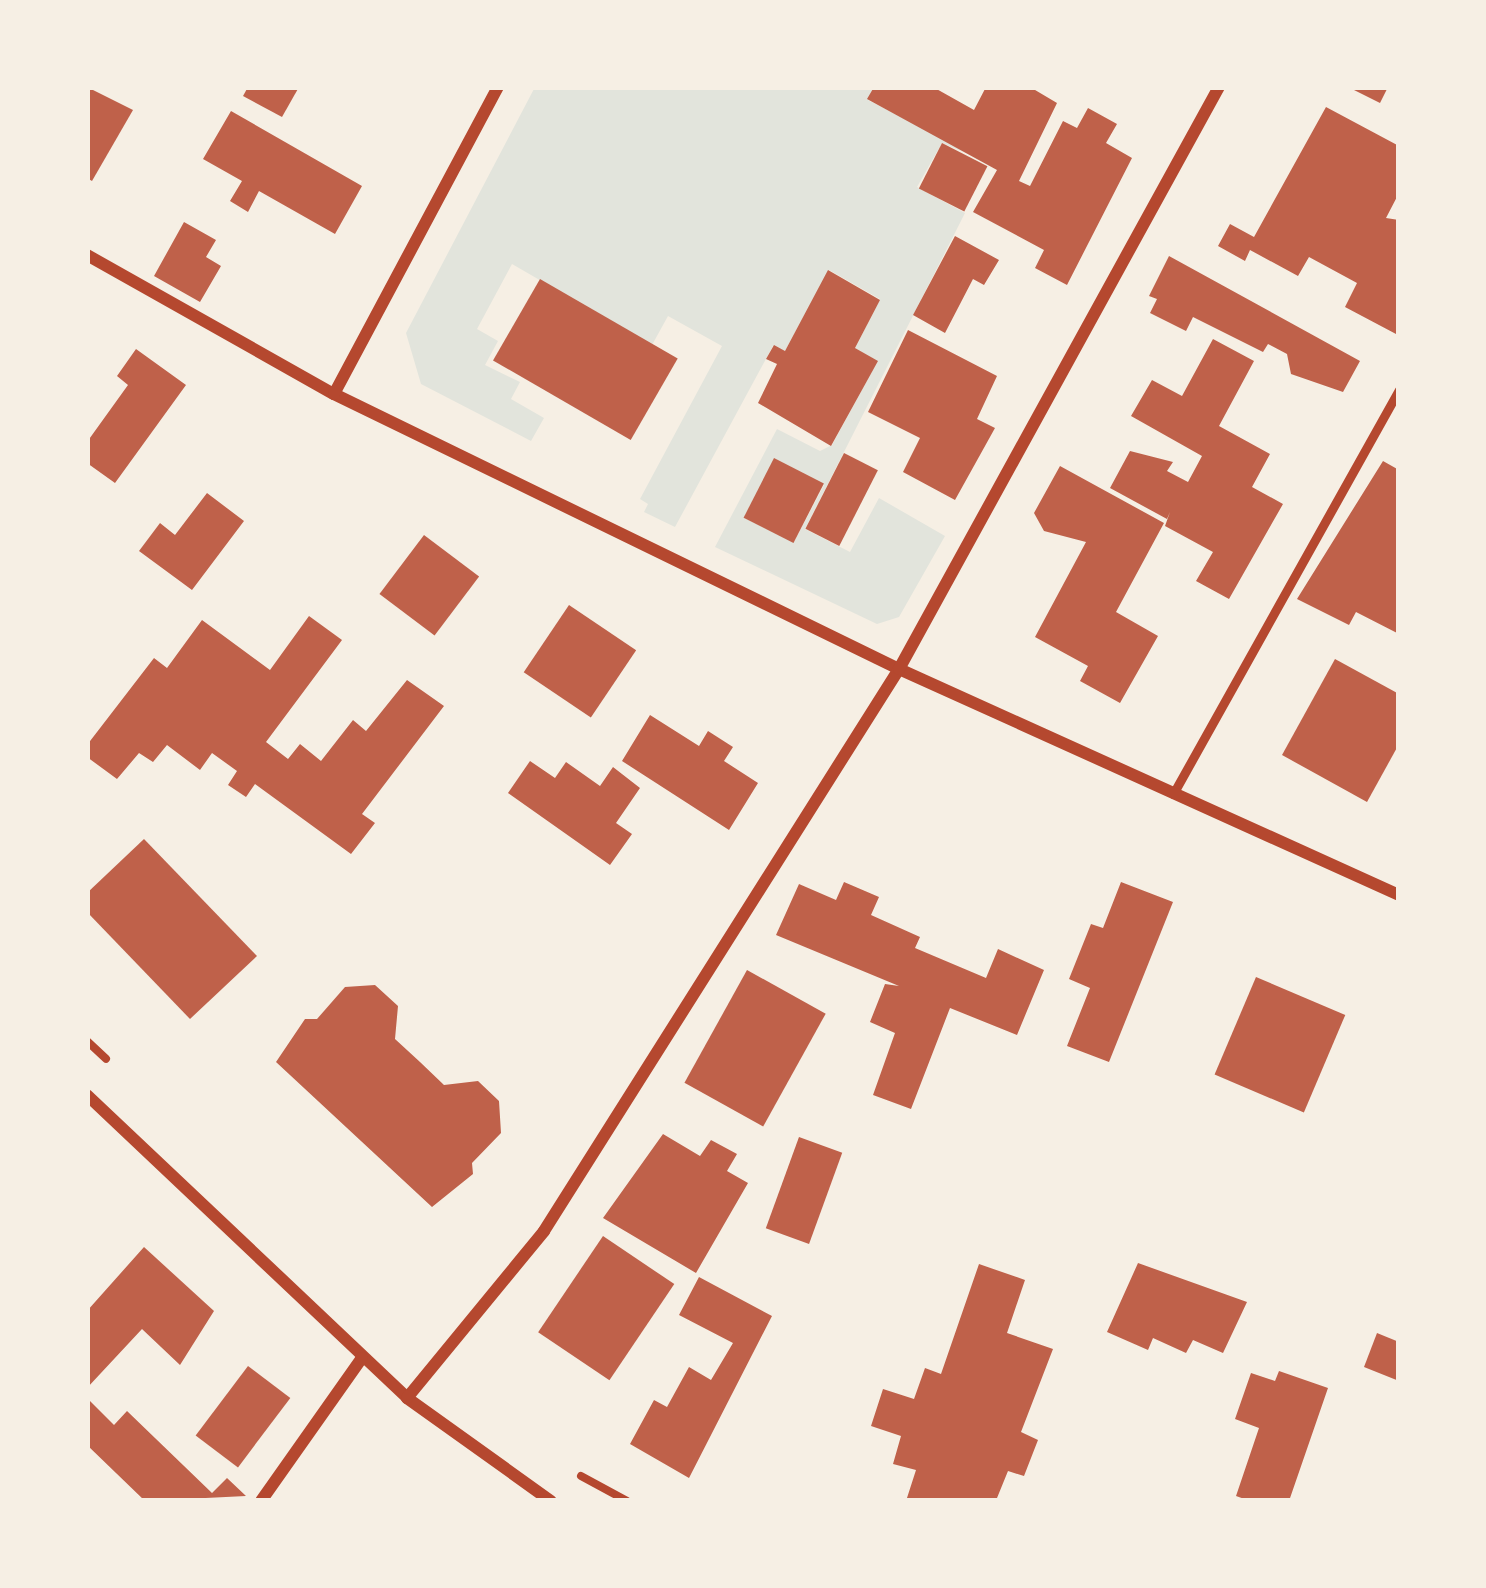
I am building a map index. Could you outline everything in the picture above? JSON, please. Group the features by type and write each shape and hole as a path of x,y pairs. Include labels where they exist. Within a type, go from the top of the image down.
{"street":[{"path":"334,394 498,87"},
{"path":"407,1398 544,1231 899,669 1219,87"},
{"path":"87,255 334,394 899,669 1399,895"},
{"path":"87,1095 407,1398 551,1501"},
{"path":"261,1501 362,1358"}],"lane":[{"path":"1174,794 1399,390"}],"shaded area":[{"path":"535,87 874,87 868,100 990,163 942,143 917,187 965,213 805,529 850,552 879,498 945,536 899,617 877,624 715,547 777,429 820,451 832,445 877,362 855,348 880,299 829,270 785,351 773,346 675,527 644,512 648,504 640,499 722,346 668,316 652,345 512,264 477,329 498,341 485,365 520,382 511,399 544,418 531,441 421,384 406,333","holes":["774,459 824,485 794,542 744,518"]}],"building":[{"path":"87,87 133,110 92,181 87,178"},
{"path":"248,87 299,87 282,117 243,96"},
{"path":"874,87 933,87 974,110 986,87 1030,87 1057,103 1019,181 1030,186 1063,121 1077,128 1088,108 1117,124 1106,143 1132,158 1067,285 1035,268 1044,250 973,212 997,170 867,99"},
{"path":"1348,87 1388,87 1380,103"},
{"path":"1326,107 1399,146 1399,193 1386,218 1399,220 1396,334 1345,307 1357,283 1309,257 1298,276 1250,250 1245,261 1218,246 1230,224 1254,237"},
{"path":"231,111 362,186 335,234 259,191 248,212 230,201 242,181 203,159"},
{"path":"942,143 987,166 964,212 919,188"},
{"path":"184,222 216,240 206,257 221,266 200,302 154,276"},
{"path":"955,236 999,260 984,285 973,279 945,333 913,315"},
{"path":"1169,256 1360,361 1343,392 1291,374 1287,354 1268,344 1263,352 1193,317 1186,331 1150,313 1157,299 1149,296"},
{"path":"828,270 880,300 855,348 878,361 831,446 758,403 777,364 766,359 774,345 785,351"},
{"path":"540,279 678,358 631,440 493,360"},
{"path":"908,330 997,376 977,419 995,428 955,500 903,472 920,438 868,412"},
{"path":"1213,339 1254,361 1219,426 1270,454 1252,487 1283,504 1229,599 1196,581 1213,552 1165,526 1170,512 1167,519 1110,488 1130,451 1173,462 1167,471 1188,482 1202,456 1131,416 1152,380 1182,396"},
{"path":"136,349 186,385 115,483 87,463 87,442 128,385 117,376"},
{"path":"844,453 878,470 839,546 805,529"},
{"path":"774,458 824,483 793,543 744,518"},
{"path":"1383,461 1399,470 1399,634 1356,612 1349,625 1297,599"},
{"path":"1060,466 1164,523 1116,612 1158,636 1120,703 1080,681 1088,666 1035,637 1086,542 1044,531 1034,513"},
{"path":"207,493 244,521 192,590 139,551 160,523 175,535"},
{"path":"424,535 479,577 435,636 379,594"},
{"path":"569,605 636,650 591,717 524,672"},
{"path":"309,616 342,640 266,742 288,759 300,744 321,761 353,720 366,731 407,680 444,706 362,814 375,823 351,854 255,784 246,797 228,785 237,771 212,753 200,770 167,745 153,762 139,753 117,779 87,757 87,745 154,658 167,668 202,620 270,670"},
{"path":"1335,659 1399,694 1399,744 1367,802 1282,755"},
{"path":"650,715 699,746 708,731 733,747 724,761 758,783 729,830 622,761"},
{"path":"530,761 555,778 566,762 600,786 613,767 640,788 616,823 632,834 610,865 508,793"},
{"path":"144,839 257,956 190,1019 87,912 87,893"},
{"path":"844,882 879,897 871,915 920,937 915,948 986,978 998,949 1044,970 1017,1035 950,1008 911,1109 873,1095 895,1033 870,1022 885,984 899,986 776,935 799,884 836,900"},
{"path":"1121,882 1173,902 1109,1062 1067,1046 1090,988 1069,979 1091,924 1103,928"},
{"path":"747,970 826,1014 763,1126 684,1083"},
{"path":"1256,977 1345,1015 1304,1112 1215,1075"},
{"path":"375,985 398,1006 395,1039 444,1085 478,1081 499,1101 501,1133 472,1163 473,1174 432,1207 276,1062 305,1019 317,1019 345,987"},
{"path":"663,1134 700,1156 711,1140 737,1154 727,1171 748,1183 696,1273 603,1218"},
{"path":"799,1137 842,1153 809,1244 766,1228"},
{"path":"603,1236 674,1284 609,1380 538,1332"},
{"path":"144,1247 214,1311 180,1365 142,1329 87,1388 87,1311"},
{"path":"1138,1263 1247,1302 1223,1353 1193,1340 1186,1353 1153,1338 1148,1350 1107,1332"},
{"path":"979,1264 1025,1280 1007,1333 1053,1349 1021,1432 1038,1440 1024,1476 1008,1471 997,1498 906,1501 916,1470 893,1464 901,1436 871,1426 883,1389 914,1399 925,1368 941,1374"},
{"path":"699,1277 772,1316 689,1478 630,1444 654,1400 667,1407 689,1367 711,1380 733,1343 679,1315"},
{"path":"1377,1333 1399,1342 1399,1381 1364,1367"},
{"path":"248,1366 290,1398 238,1467 196,1435"},
{"path":"1279,1371 1328,1388 1289,1501 1250,1501 1236,1496 1259,1428 1235,1419 1251,1373 1275,1381"},
{"path":"87,1398 114,1425 127,1411 212,1493 227,1478 246,1496 145,1501 87,1445"}]}
